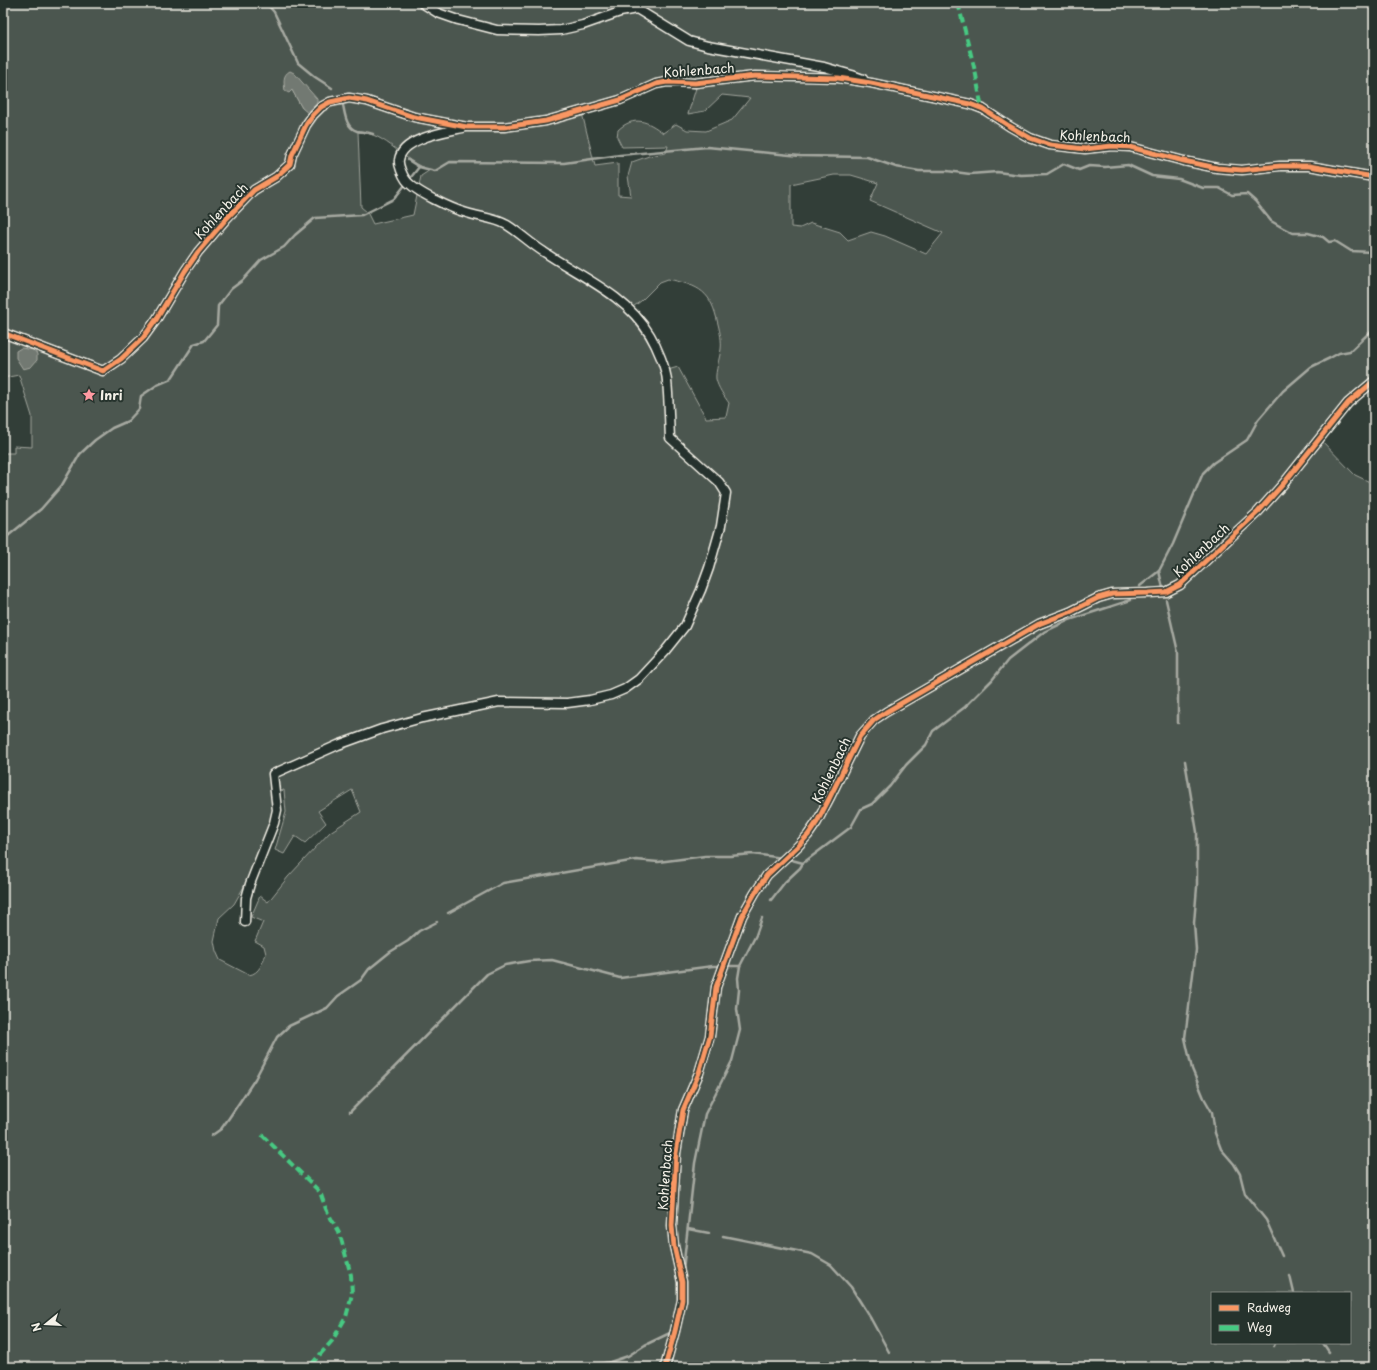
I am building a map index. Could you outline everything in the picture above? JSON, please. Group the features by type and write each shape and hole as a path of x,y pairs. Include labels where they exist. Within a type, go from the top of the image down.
{"street":[{"name":"Kohlenbach","path":"422,3 438,13 497,30 561,30 583,26 620,12 637,9 689,41 708,46 824,67 852,75 871,83"},
{"name":"Kohlenbach","path":"3,333 103,371 121,359 142,338 156,320 185,270 227,218 254,190 276,177 290,164 292,155 306,125 313,115 321,107 330,102 349,98 367,101 414,116 467,127 504,127 546,121 620,100 656,84 666,82 701,83 754,76 838,78 871,83 983,108 1030,138 1050,145 1085,149 1112,146 1130,147 1217,168 1242,170 1280,166 1310,166 1374,177"},
{"path":"245,922 246,898 248,891 274,823 277,810 273,774 338,745 382,729 422,718 499,702 567,702 590,700 611,695 625,689 639,679 665,651 685,626 701,590 721,526 726,494 719,482 670,438 667,379 650,335 637,318 612,294 543,252 506,224 466,213 451,207 420,191 408,182 399,160 403,150 408,145 438,133 467,127"},
{"name":"Kohlenbach","path":"665,1367 682,1300 682,1282 674,1246 672,1226 676,1153 683,1110 699,1073 710,1036 716,987 742,916 755,893 767,875 798,846 817,822 860,736 874,720 886,712 1039,624 1070,612 1098,598 1112,594 1166,592 1180,585 1258,512 1284,483 1348,403 1374,381"}],"shaded area":[{"path":"3,3 1374,3 1374,379 1318,437 1355,475 1374,484 1374,1367 3,1367 3,453 14,453 14,446 32,447 32,416 19,375 3,378","holes":["294,73 300,80 302,108 292,90","668,84 696,88 688,114 705,111 722,95 750,98 732,120 706,131 687,130 676,124 663,133 652,125 641,121 630,122 624,125 618,130 617,137 622,147 668,146 666,153 649,156 632,162 628,176 631,196 618,195 618,163 595,166 582,113","358,132 378,137 387,142 411,161 430,170 421,176 413,215 373,224 367,212 361,207","834,175 851,175 878,183 870,201 943,233 926,254 885,236 871,232 848,240 840,232 811,223 800,228 791,227 791,184","668,279 688,284 702,292 708,297 712,304 721,336 721,349 716,379 723,395 729,403 726,417 706,418 678,367 661,372 655,354 643,334 626,312 641,301 660,282","284,790 286,812 275,850 284,854 295,836 305,843 326,823 318,811 352,790 361,812 330,832 288,877 268,902 260,896 251,917 263,922 255,941 264,946 266,954 258,970 249,975 220,960 214,941 219,918 234,904 246,883 252,883 279,804 277,792"]},
{"path":"290,71 294,73 317,99 317,106 309,114 302,108 292,90 289,93 285,91 285,77"},
{"path":"21,348 34,350 37,354 37,360 31,367 23,369 16,358 16,351"}],"waterway":[{"path":"266,3 274,12 298,63 315,77 332,88"},
{"path":"343,105 350,127 357,131 373,134"},
{"name":"Kohlenbach","path":"3,540 41,509 62,485 80,454 95,440 112,428 128,421 139,409 141,396 157,385 171,379 194,344 204,341 217,325 218,306 231,289 243,280 261,260 284,247 295,235 315,218 362,215 394,199 419,167 435,171 450,162 564,163 620,155 707,147 800,156 867,157 896,167 919,171 947,171 970,174 997,172 1021,175 1047,174 1064,164 1079,170 1089,166 1105,167 1128,165 1152,176 1179,179 1203,188 1219,188 1232,195 1247,194 1255,201 1271,221 1293,233 1308,233 1323,237 1329,242 1335,241 1351,251 1372,252 1374,250"},
{"path":"408,160 419,167"},
{"path":"1140,586 1159,571 1173,544 1203,473 1213,463 1247,440 1258,420 1283,391 1311,367 1339,353 1350,351 1369,333 1374,332"},
{"path":"1159,571 1163,588"},
{"path":"771,900 803,863 851,827 861,809 872,804 890,786 906,765 926,745 933,731 965,707 992,680 1008,660 1044,632 1069,620 1131,600"},
{"path":"1166,600 1178,652 1178,723"},
{"path":"1185,761 1197,832 1197,887 1194,923 1196,950 1185,1038 1192,1069 1204,1098 1212,1112 1215,1133 1221,1149 1234,1164 1240,1174 1245,1194 1266,1220 1282,1256"},
{"path":"448,913 503,883 636,860 658,862 705,856 753,854 783,858"},
{"path":"788,859 803,863"},
{"path":"683,1270 695,1163 705,1114 732,1061 740,1030 737,1009 740,966 756,935 762,918"},
{"path":"211,1136 221,1129 229,1118 255,1079 277,1037 289,1026 327,1008 338,996 361,980 369,969 390,952 408,941 419,931 437,922"},
{"path":"350,1112 487,974 505,965 529,961 552,960 620,978 713,966 740,966"},
{"path":"688,1229 709,1233"},
{"path":"723,1236 812,1254 831,1265 851,1287 889,1352"},
{"path":"1290,1276 1294,1292"},
{"path":"546,1367 594,1365 610,1362 628,1356 645,1345 672,1332"},
{"path":"1324,1344 1329,1352"}],"marked path":[{"path":"958,3 983,109"},
{"path":"262,1135 320,1192 326,1209 340,1235 351,1275 352,1294 346,1317 332,1341 309,1367"}],"cycle path":[{"path":"3,333 103,371 121,359 143,338 156,320 198,252 227,218 254,190 276,177 290,164 292,155 306,125 313,115 321,107 330,102 349,98 367,101 414,117 467,127 504,127 546,121 620,100 656,84 667,82 695,83 755,76 838,78 871,83 970,104 983,109 1030,138 1050,145 1085,149 1112,146 1130,147 1217,168 1242,170 1280,166 1309,166 1374,177"},
{"path":"665,1367 682,1300 682,1282 674,1246 672,1226 676,1153 683,1110 699,1073 710,1036 716,987 742,916 755,893 767,875 798,846 817,822 860,736 874,720 886,712 1039,624 1070,612 1098,598 1112,594 1166,592 1180,585 1258,512 1284,483 1348,403 1374,381"}],"place":[{"name":"Inri","path":"89,395"}]}
